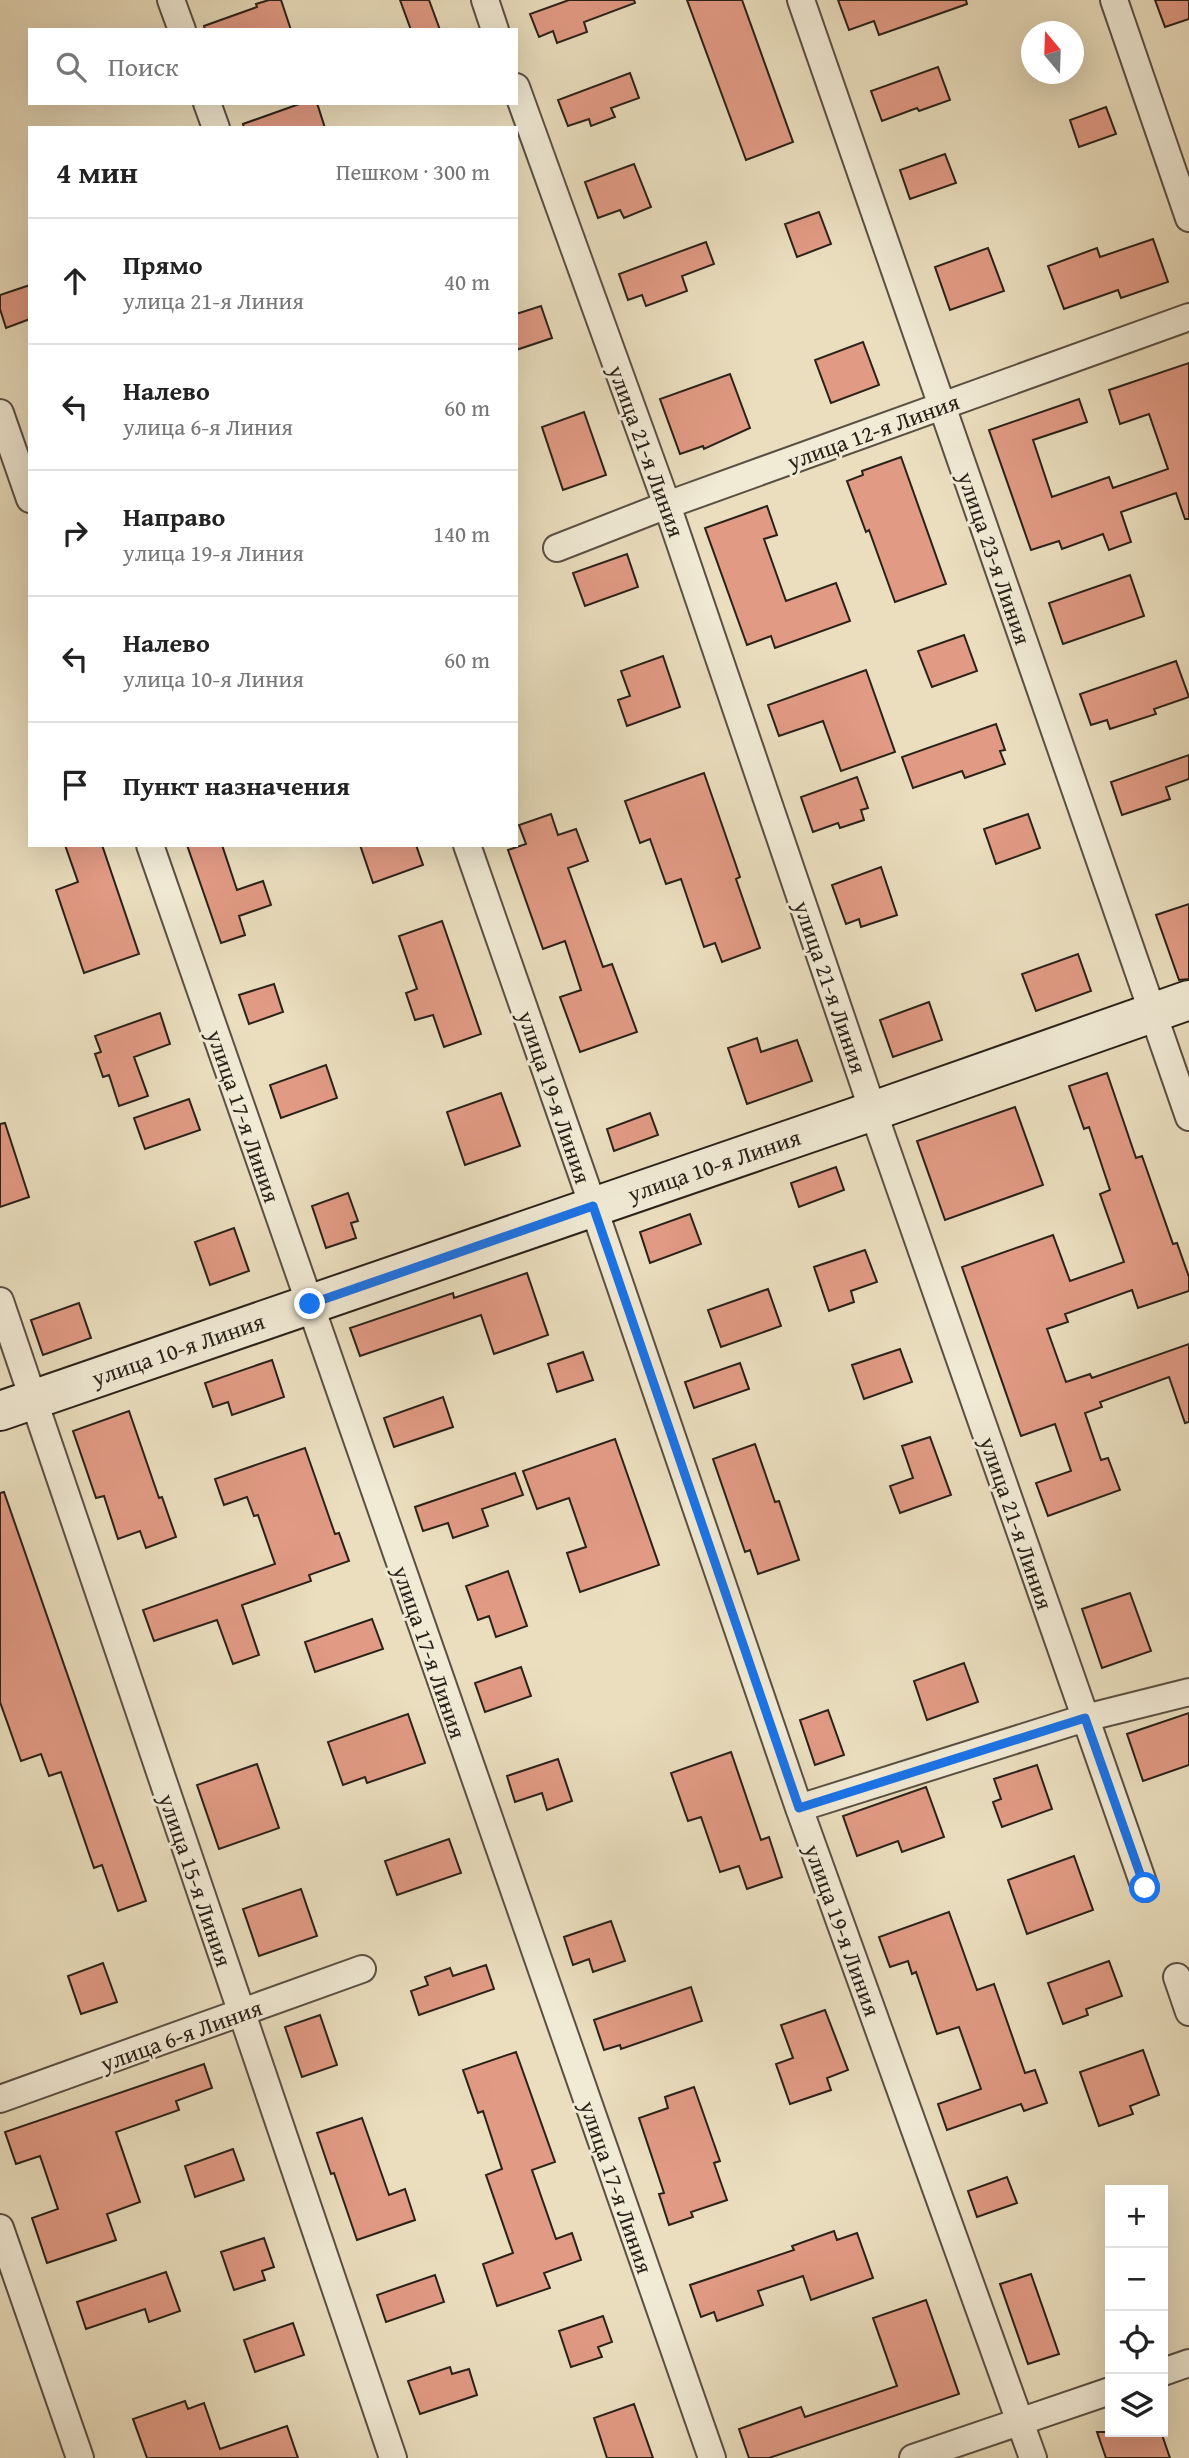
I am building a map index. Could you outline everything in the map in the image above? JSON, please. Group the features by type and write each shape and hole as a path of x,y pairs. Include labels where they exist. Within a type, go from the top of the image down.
{"street":[{"path":"172,0 181,28"},
{"path":"485,0 494,28"},
{"name":"улица 23-я Линия","path":"801,0 1189,1117"},
{"path":"1114,0 1189,218"},
{"name":"улица 21-я Линия","path":"518,94 667,505 873,1111 1145,1888"},
{"path":"208,105 215,126"},
{"name":"улица 12-я Линия","path":"557,548 667,505 1189,317"},
{"path":"0,413 28,493"},
{"name":"улица 17-я Линия","path":"150,847 712,2458"},
{"name":"улица 19-я Линия","path":"468,847 799,1808 1033,2458"},
{"name":"улица 10-я Линия","path":"17,1405 1189,1000"},
{"name":"улица 15-я Линия","path":"0,1301 17,1405 241,2014 393,2458"},
{"path":"799,1808 1085,1718 1189,1692"},
{"name":"улица 6-я Линия","path":"0,2099 362,1969"},
{"path":"1177,1977 1189,2012"},
{"path":"0,2228 80,2458"},
{"path":"1168,2370 1189,2363"},
{"path":"913,2458 1105,2393"}],"building":[{"path":"281,0 290,28 204,28 257,7 256,4"},
{"path":"400,0 429,0 439,28 410,28"},
{"path":"569,0 634,0 635,3 584,22 587,32 557,43 553,31 539,37 530,14"},
{"path":"687,0 742,0 793,142 746,160"},
{"path":"838,0 966,0 967,4 879,35 874,21 849,30"},
{"path":"1155,0 1189,0 1189,19 1165,27"},
{"path":"938,67 950,100 882,121 871,91"},
{"path":"630,73 639,98 611,108 615,117 591,126 589,119 568,126 558,100"},
{"path":"296,105 318,105 324,126 244,126"},
{"path":"1106,107 1116,134 1079,147 1070,120"},
{"path":"945,154 956,183 910,199 900,170"},
{"path":"634,164 651,207 624,218 620,210 598,218 585,182"},
{"path":"819,212 831,244 797,257 785,224"},
{"path":"1153,239 1168,282 1121,298 1118,290 1064,309 1048,266 1097,248 1100,257"},
{"path":"706,242 714,264 682,276 687,291 646,306 642,295 628,300 619,274"},
{"path":"988,248 1004,291 950,310 935,267"},
{"path":"28,286 28,320 6,328 0,309 0,295"},
{"path":"541,306 552,338 518,349 518,313"},
{"path":"863,342 879,385 831,403 815,360"},
{"path":"1189,363 1189,519 1185,519 1176,493 1121,512 1131,542 1109,550 1103,534 1062,549 1059,541 1031,550 989,430 1079,399 1087,422 1033,440 1052,497 1109,477 1113,488 1168,469 1149,414 1120,424 1109,390"},
{"path":"730,374 750,428 704,449 703,446 680,454 660,399"},
{"path":"584,412 606,475 563,490 542,427"},
{"path":"901,457 946,584 895,602 869,530 866,532 847,481 863,475 862,471"},
{"path":"767,506 777,535 764,539 786,601 836,583 850,621 775,648 771,636 747,645 705,528"},
{"path":"627,554 638,587 585,606 573,573"},
{"path":"1130,575 1144,616 1063,644 1049,603"},
{"path":"964,635 977,671 932,687 918,651"},
{"path":"663,656 680,707 627,726 618,700 630,696 621,671"},
{"path":"1176,661 1189,697 1154,709 1156,714 1110,729 1107,720 1091,725 1080,694"},
{"path":"866,670 895,752 841,771 823,721 779,736 768,705"},
{"path":"996,724 1005,750 1000,751 1005,764 965,778 962,771 913,788 902,757"},
{"path":"1189,755 1189,779 1166,787 1170,799 1122,815 1111,782"},
{"path":"704,773 740,877 736,879 760,948 722,962 715,943 704,947 681,879 666,884 650,839 640,843 625,801"},
{"path":"857,777 868,808 861,810 864,820 840,828 838,823 813,832 801,797"},
{"path":"551,814 558,835 576,829 588,861 568,868 603,967 612,964 637,1032 580,1052 560,997 581,990 565,941 543,949 508,850 526,844 519,825"},
{"path":"1028,814 1040,848 996,864 984,829"},
{"path":"66,847 103,847 139,954 84,973 56,890 78,882"},
{"path":"188,847 223,847 237,890 263,881 271,905 239,916 245,935 221,943"},
{"path":"361,847 417,847 423,865 373,883"},
{"path":"881,867 897,915 861,927 859,919 846,924 832,885"},
{"path":"1189,904 1189,979 1179,980 1156,915"},
{"path":"442,921 481,1034 444,1047 433,1015 415,1020 406,993 417,989 399,936"},
{"path":"1078,954 1091,991 1036,1011 1022,974"},
{"path":"274,984 283,1012 249,1024 239,995"},
{"path":"929,1002 942,1040 893,1057 880,1020"},
{"path":"160,1013 170,1044 134,1057 148,1096 119,1106 109,1075 103,1077 95,1054 101,1052 95,1036"},
{"path":"757,1038 761,1052 797,1040 812,1081 747,1104 728,1048"},
{"path":"326,1065 337,1098 281,1118 270,1085"},
{"path":"1107,1073 1136,1158 1142,1156 1173,1244 1177,1243 1189,1277 1189,1291 1138,1308 1132,1290 1065,1314 1068,1322 1047,1329 1066,1382 1090,1374 1092,1378 1189,1344 1189,1422 1185,1423 1169,1377 1100,1402 1102,1407 1085,1413 1101,1460 1108,1458 1120,1490 1048,1516 1036,1483 1071,1471 1055,1424 1021,1436 962,1267 1053,1235 1070,1281 1124,1262 1100,1194 1110,1190 1089,1127 1084,1129 1069,1086"},
{"path":"501,1093 520,1146 465,1165 447,1112"},
{"path":"189,1099 200,1130 145,1149 134,1118"},
{"path":"1015,1107 1043,1185 945,1220 917,1141"},
{"path":"650,1113 658,1135 614,1151 607,1129"},
{"path":"5,1123 29,1197 0,1207 0,1124"},
{"path":"836,1167 844,1190 799,1207 791,1183"},
{"path":"348,1193 358,1221 351,1223 356,1238 326,1248 312,1206"},
{"path":"690,1214 701,1244 650,1263 640,1232"},
{"path":"234,1228 249,1271 210,1285 195,1242"},
{"path":"865,1250 877,1282 851,1291 854,1302 829,1311 814,1267"},
{"path":"527,1273 548,1335 494,1354 481,1315 360,1356 350,1328 453,1293 454,1298"},
{"path":"768,1289 781,1326 721,1347 708,1310"},
{"path":"79,1303 91,1338 43,1355 31,1320"},
{"path":"900,1349 912,1382 864,1399 852,1365"},
{"path":"583,1352 593,1380 557,1392 548,1364"},
{"path":"272,1360 284,1397 232,1415 228,1402 213,1407 205,1383"},
{"path":"740,1363 749,1389 694,1408 685,1382"},
{"path":"443,1397 453,1427 394,1447 384,1418"},
{"path":"129,1411 159,1498 162,1497 176,1537 146,1548 140,1531 118,1539 104,1496 96,1498 73,1431"},
{"path":"930,1437 951,1495 900,1513 890,1486 913,1478 902,1446"},
{"path":"615,1439 659,1565 580,1592 567,1553 586,1547 569,1498 537,1509 523,1471"},
{"path":"755,1444 775,1502 779,1501 799,1560 758,1574 750,1550 745,1552 713,1459"},
{"path":"305,1448 335,1534 339,1533 349,1561 309,1575 311,1581 242,1605 259,1655 233,1664 217,1620 154,1641 143,1610 275,1564 258,1515 254,1516 247,1497 224,1505 215,1479"},
{"path":"515,1473 523,1495 482,1509 488,1526 453,1538 448,1523 423,1531 415,1507"},
{"path":"4,1492 146,1901 118,1911 102,1865 94,1868 61,1772 49,1776 41,1754 21,1761 0,1702 0,1493"},
{"path":"508,1571 527,1626 496,1637 489,1616 478,1620 466,1586"},
{"path":"1130,1593 1151,1651 1102,1668 1082,1609"},
{"path":"372,1619 383,1649 315,1672 305,1642"},
{"path":"964,1663 978,1702 927,1720 914,1681"},
{"path":"521,1667 531,1696 485,1712 475,1683"},
{"path":"828,1710 844,1755 815,1765 800,1720"},
{"path":"1189,1713 1189,1765 1143,1781 1127,1734"},
{"path":"408,1714 425,1763 367,1783 365,1777 343,1785 328,1742"},
{"path":"731,1752 761,1840 769,1837 782,1877 747,1889 739,1866 720,1872 701,1817 688,1821 671,1773"},
{"path":"558,1759 572,1801 547,1810 542,1793 515,1802 507,1776"},
{"path":"257,1764 279,1828 219,1849 197,1785"},
{"path":"1037,1765 1052,1809 1002,1827 993,1802 1001,1799 994,1779"},
{"path":"926,1787 944,1837 902,1852 898,1841 857,1856 843,1816"},
{"path":"449,1839 461,1873 397,1895 385,1861"},
{"path":"1074,1856 1093,1910 1027,1934 1008,1880"},
{"path":"301,1889 317,1936 259,1956 243,1909"},
{"path":"949,1912 977,1990 994,1984 1025,2073 1035,2070 1047,2103 1024,2111 1021,2104 947,2130 938,2104 981,2089 959,2027 937,2034 916,1972 912,1974 908,1961 890,1967 879,1937"},
{"path":"611,1921 625,1961 593,1972 589,1959 573,1965 564,1937"},
{"path":"1109,1961 1122,1996 1086,2009 1088,2015 1063,2024 1048,1983"},
{"path":"103,1963 117,2002 81,2014 68,1976"},
{"path":"486,1965 494,1989 419,2015 411,1991 428,1985 425,1977 450,1968 453,1976"},
{"path":"691,1987 702,2021 621,2049 620,2045 604,2050 594,2020"},
{"path":"825,2010 848,2070 827,2078 831,2090 790,2104 776,2064 793,2058 781,2025"},
{"path":"320,2015 337,2065 302,2077 285,2027"},
{"path":"1143,2050 1159,2095 1130,2106 1133,2114 1099,2126 1080,2072"},
{"path":"516,2052 555,2162 532,2170 556,2239 572,2233 581,2260 544,2273 550,2288 497,2306 483,2264 513,2253 486,2175 502,2169 483,2111 478,2113 463,2070"},
{"path":"204,2064 212,2088 176,2101 179,2110 116,2132 140,2202 107,2214 116,2240 47,2263 32,2218 58,2209 40,2156 16,2164 5,2132"},
{"path":"694,2087 720,2161 714,2163 727,2200 691,2212 693,2217 669,2225 659,2194 664,2193 639,2118 668,2108 665,2097"},
{"path":"362,2118 389,2195 405,2189 415,2220 357,2240 317,2133"},
{"path":"233,2149 244,2180 195,2197 185,2166"},
{"path":"1007,2177 1017,2203 977,2217 968,2191"},
{"path":"834,2231 837,2240 857,2233 873,2278 811,2300 803,2276 758,2291 763,2305 717,2321 714,2312 701,2317 690,2285 794,2250 792,2246"},
{"path":"264,2238 274,2267 262,2271 265,2280 234,2290 221,2252"},
{"path":"166,2272 180,2311 149,2322 145,2309 86,2329 77,2302"},
{"path":"1031,2274 1059,2354 1028,2364 1000,2284"},
{"path":"435,2275 444,2302 386,2322 377,2295"},
{"path":"926,2300 959,2394 769,2458 749,2458 739,2429 801,2407 805,2417 897,2386 873,2318"},
{"path":"603,2316 612,2342 598,2347 602,2357 571,2367 559,2331"},
{"path":"293,2323 304,2355 255,2372 244,2340"},
{"path":"450,2367 452,2374 469,2369 477,2395 420,2414 408,2381"},
{"path":"185,2401 188,2409 204,2403 220,2449 287,2426 298,2458 147,2458 133,2419"},
{"path":"634,2404 653,2458 607,2458 594,2418"},
{"path":"1097,2432 1105,2432 1105,2437 1163,2437 1170,2458 1106,2458"}],"route":[{"path":"310,1304 593,1206 799,1808 1085,1718 1145,1888"}]}
